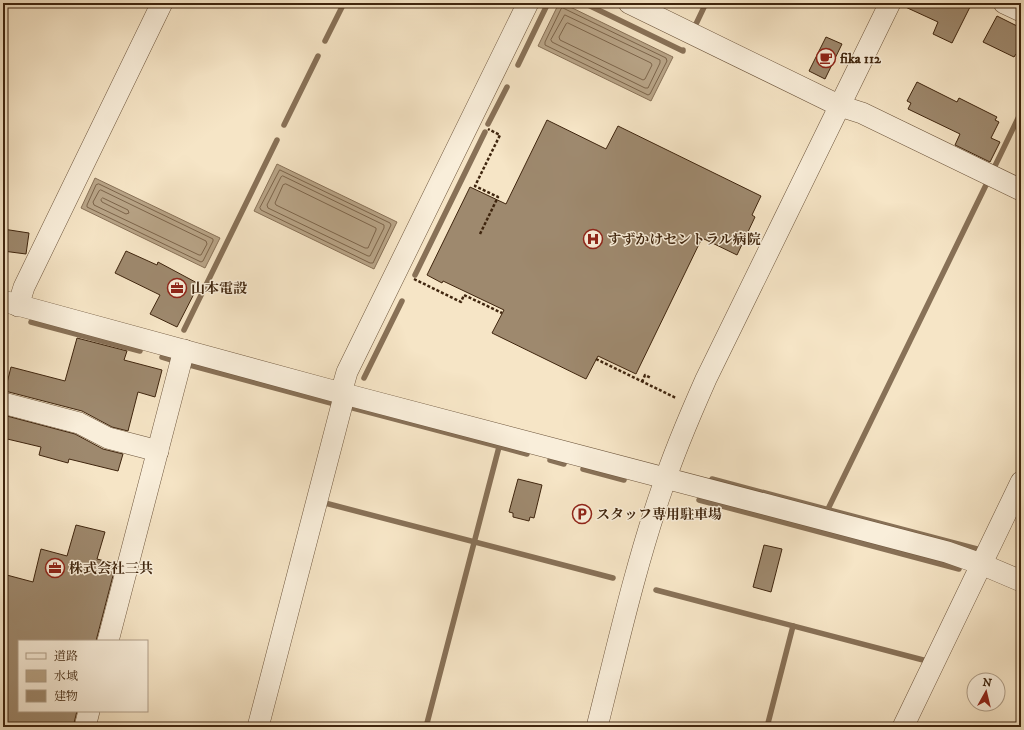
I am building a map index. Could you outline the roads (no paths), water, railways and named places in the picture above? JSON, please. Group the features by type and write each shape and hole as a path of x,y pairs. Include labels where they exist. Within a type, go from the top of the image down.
{"street":[{"path":"162,3 24,287 11,303 343,393 947,552 981,564 1021,581"},
{"path":"258,727 343,393 347,372 528,3"},
{"path":"629,3 840,106 862,113 1021,190"},
{"path":"597,727 647,536 666,478 687,423 706,379 890,3"},
{"path":"1004,3 1021,11"},
{"path":"108,640 184,350"},
{"path":"3,403 79,423 108,438 158,451"},
{"path":"903,727 1021,482"},
{"path":"85,727 90,712"}],"water":[{"path":"559,3 562,3 673,57 651,101 538,46"},
{"path":"277,164 397,222 374,269 254,211"},
{"path":"95,178 220,238 205,268 81,208"}],"waterway":[{"path":"325,41 344,3"},
{"path":"518,65 548,3"},
{"path":"584,3 683,50"},
{"path":"696,24 706,3"},
{"path":"284,125 318,56"},
{"path":"488,124 507,87"},
{"path":"994,168 1021,112"},
{"path":"415,275 485,132"},
{"path":"184,330 277,140"},
{"path":"828,509 987,183"},
{"path":"364,378 402,301"},
{"path":"31,322 140,351"},
{"path":"162,357 175,361"},
{"path":"186,364 331,403"},
{"path":"353,408 527,454"},
{"path":"426,727 499,447"},
{"path":"550,460 564,464"},
{"path":"583,469 624,480"},
{"path":"712,479 977,549"},
{"path":"699,500 959,569"},
{"path":"325,503 613,578"},
{"path":"656,590 927,661"},
{"path":"767,727 793,626"}],"place":[{"name":"fika 112","path":"826,58"},
{"name":"すずかけセントラル病院","path":"593,239"},
{"name":"山本電設","path":"177,288"},
{"name":"スタッフ専用駐車場","path":"582,514"},
{"name":"株式会社三共","path":"55,568"}]}
